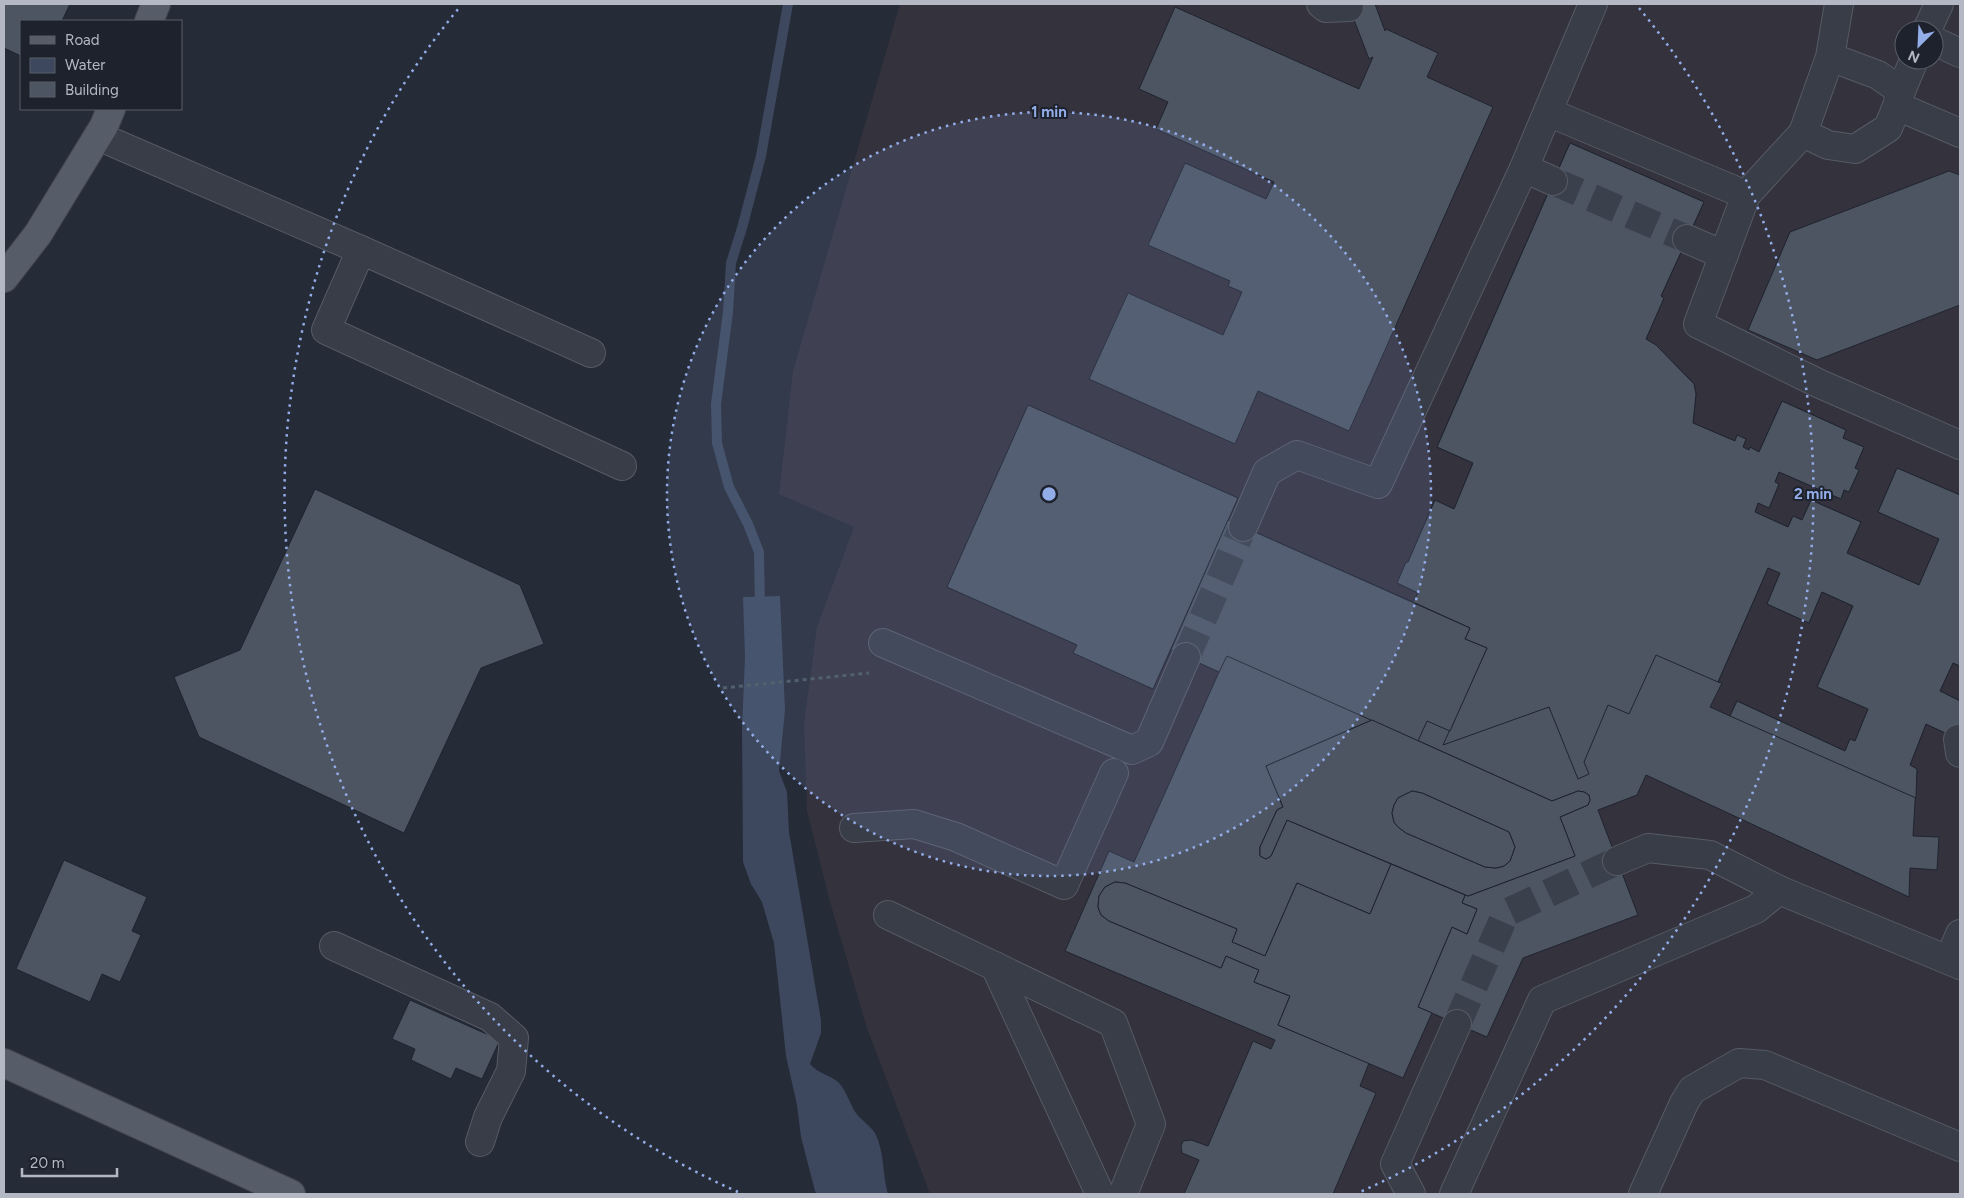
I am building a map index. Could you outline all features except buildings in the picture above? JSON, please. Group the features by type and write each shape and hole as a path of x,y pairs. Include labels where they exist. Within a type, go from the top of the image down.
{"main road":[{"path":"149,20 156,4"},
{"path":"4,278 38,234 98,136 111,110"},
{"path":"4,1063 291,1194"}],"lane":[{"path":"1321,4 1326,8 1349,6"},
{"path":"1243,526 1267,472 1297,455 1378,484 1524,168 1593,4"},
{"path":"1839,4 1830,57 1802,133 1746,196 1698,324 1820,384 1960,445"},
{"path":"1932,20 1939,4"},
{"path":"1944,46 1960,53"},
{"path":"1830,57 1878,75 1899,99 1960,133"},
{"path":"1802,133 1828,145 1855,148 1888,128 1910,70"},
{"path":"1548,112 1746,196"},
{"path":"98,136 361,250 591,354"},
{"path":"1524,168 1553,181"},
{"path":"1686,239 1724,255"},
{"path":"361,250 326,330 622,466"},
{"path":"883,643 1132,750 1149,742 1186,657"},
{"path":"854,828 914,824 956,837 1064,885 1114,773"},
{"path":"1617,861 1648,848 1710,856 1779,890 1954,963 1960,934"},
{"path":"1454,1194 1542,1000 1756,909 1779,890"},
{"path":"888,915 1113,1023 1151,1124 1123,1194"},
{"path":"334,946 490,1017 514,1038 511,1071 488,1117 480,1142"},
{"path":"995,966 1100,1194"},
{"path":"1411,1194 1395,1164 1457,1024"},
{"path":"1643,1194 1684,1103 1692,1090 1739,1063 1765,1065 1960,1147"}],"path":[{"path":"723,688 869,673"}],"shaded area":[{"path":"900,4 1960,4 1960,1194 930,1194 867,1028 830,902 807,811 804,724 817,627 854,527 779,494 793,371"}],"water":[{"path":"780,596 785,710 779,771 787,792 789,832 821,1020 821,1033 810,1064 839,1083 856,1113 875,1133 882,1156 888,1194 817,1194 815,1191 801,1137 797,1105 786,1056 774,943 762,902 751,884 743,862 742,729 745,657 743,597"}],"waterway":[{"path":"760,609 759,552 748,524 729,487 717,443 716,404 728,312 731,263 761,156 788,4"}],"tunnel":[{"path":"1553,181 1687,239"},
{"path":"1186,657 1243,527"},
{"path":"1457,1024 1506,913 1617,861"}]}
